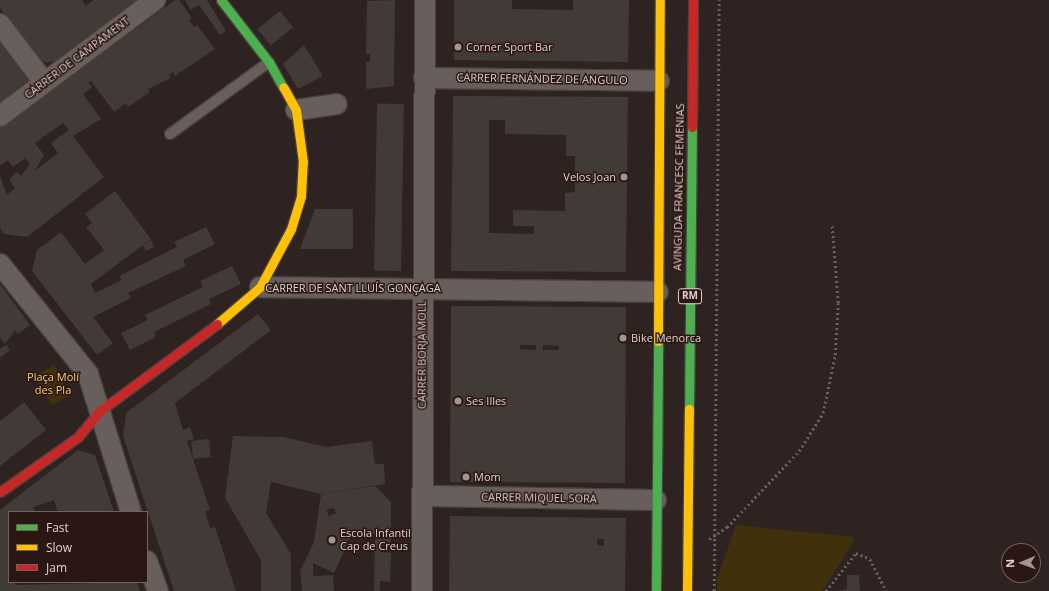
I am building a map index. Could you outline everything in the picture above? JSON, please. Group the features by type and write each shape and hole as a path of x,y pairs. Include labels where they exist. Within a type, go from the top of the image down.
{"main road":[{"path":"221,0 269,62 296,110 303,162 301,196 291,229 260,287"},
{"name":"AVINGUDA FRANCESC FEMENIAS","path":"656,591 660,0"},
{"name":"AVINGUDA FRANCESC FEMENIAS","path":"688,591 693,0"},
{"name":"CARRER DE SANT LLUÍS GONÇAGA","path":"0,492 78,437 100,411 211,329 260,287"}],"street":[{"name":"CARRER DE CAMPAMENT","path":"0,116 155,0"},
{"name":"CARRER BORJA MOLL","path":"422,591 422,288 425,0"},
{"path":"0,24 44,82"},
{"name":"CARRER FERNÁNDEZ DE ANGULO","path":"424,78 659,81"},
{"path":"296,110 337,104"},
{"path":"1,266 88,374 131,511"},
{"name":"CARRER DE SANT LLUÍS GONÇAGA","path":"260,287 658,292"},
{"name":"CARRER MIQUEL SORA","path":"422,496 656,500"},
{"path":"148,564 158,591"}],"lane":[{"path":"170,134 269,62"}],"path":[{"path":"714,591 719,0"},
{"path":"709,539 728,527 798,451 823,413 835,355 838,303 832,226"},
{"path":"826,591 856,553 870,559 886,591"}],"green space":[{"name":"Plaça Molí des Pla","path":"54,365 71,394 52,405 35,376"},
{"path":"736,525 854,537 854,541 822,591 717,591 717,579"}],"building":[{"path":"0,0 82,0 86,6 93,0 136,0 57,60 47,63 37,58 0,8"},
{"path":"175,0 179,0 192,18 189,20 194,27 197,25 215,49 175,76 173,72 169,75 171,78 148,89 150,92 128,107 126,103 114,112 91,81 88,83 92,87 83,94 101,119 73,136 104,177 27,237 4,234 0,228 0,176 7,195 15,188 9,179 17,172 21,176 30,164 25,158 13,167 8,160 0,166 0,125 111,41 114,45","holes":["63,123 69,130 51,143 58,153 35,171 44,155 35,143"]},
{"path":"185,0 207,0 226,31 220,35 199,5 191,10"},
{"path":"395,0 394,86 366,89 366,62 370,62 370,54 366,54 367,1"},
{"path":"454,0 512,0 512,9 573,10 573,0 629,0 628,62 454,60"},
{"path":"280,11 293,27 271,46 257,29"},
{"path":"0,37 31,79 0,103"},
{"path":"304,45 323,76 298,89 283,64"},
{"path":"453,96 628,97 626,272 451,271","holes":["489,120 505,120 505,134 566,135 566,156 575,156 575,192 565,193 565,211 513,210 513,226 534,226 534,234 489,233"]},
{"path":"377,104 404,104 401,271 374,271"},
{"path":"115,191 151,239 91,284 95,293 122,280 119,276 177,247 174,242 206,227 215,244 183,260 186,266 128,293 131,298 93,317 113,343 97,355 32,271 37,250 61,232 85,264 104,250 86,227 92,223 85,214"},
{"path":"315,209 353,209 353,249 300,249"},
{"path":"151,240 154,247 146,251 143,245"},
{"path":"232,266 241,284 209,299 211,304 154,332 156,337 130,350 121,333 148,320 145,315 203,287 200,281"},
{"path":"0,284 30,325 18,334 15,330 5,344 0,337"},
{"path":"451,306 626,307 625,483 450,482","holes":["520,345 536,345 536,350 520,349","543,345 559,346 558,350 543,350"]},
{"path":"258,314 271,330 175,403 183,430 190,427 194,439 187,441 210,510 205,511 210,528 215,527 236,591 174,591 123,436 126,413"},
{"path":"6,345 10,350 0,358 0,349"},
{"path":"24,402 46,430 0,466 0,421"},
{"path":"233,436 283,437 327,447 372,441 375,464 384,464 385,484 321,494 271,482 266,513 291,554 291,591 261,591 261,560 225,498"},
{"path":"209,439 211,457 193,459 191,441"},
{"path":"78,450 95,455 114,511 58,511 54,500 33,507 35,511 8,511 8,583 15,583 15,585 137,583 140,591 0,591 0,510"},
{"name":"Escola Infantil Cap de Creus","path":"375,486 391,502 391,544 380,544 380,552 391,553 390,582 380,581 380,591 374,591 375,534 342,534 350,538 334,573 313,563 313,576 333,575 334,591 302,591 300,571 314,542 321,494","holes":["334,508 336,513 329,516 326,510"]},
{"path":"450,516 626,518 625,591 449,591","holes":["597,539 604,539 604,546 597,545"]},
{"path":"847,575 859,575 860,591 836,591 847,589"}],"traffic: fast":[{"path":"221,0 269,62 283,87"},
{"path":"689,409 692,127"},
{"path":"656,591 658,341"}],"traffic: slow":[{"path":"658,341 660,0"},
{"path":"217,324 260,287 291,229 301,196 303,162 296,110 283,87"},
{"path":"687,591 689,409"}],"traffic: jam":[{"path":"692,127 693,0"},
{"path":"0,492 78,437 100,411 217,324"}],"place":[{"name":"Corner Sport Bar","path":"458,47"},
{"name":"Velos Joan","path":"624,177"},
{"name":"Bike Menorca","path":"623,338"},
{"name":"Ses Illes","path":"458,401"},
{"name":"Mom","path":"466,477"},
{"name":"Escola Infantil Cap de Creus","path":"332,540"}]}
